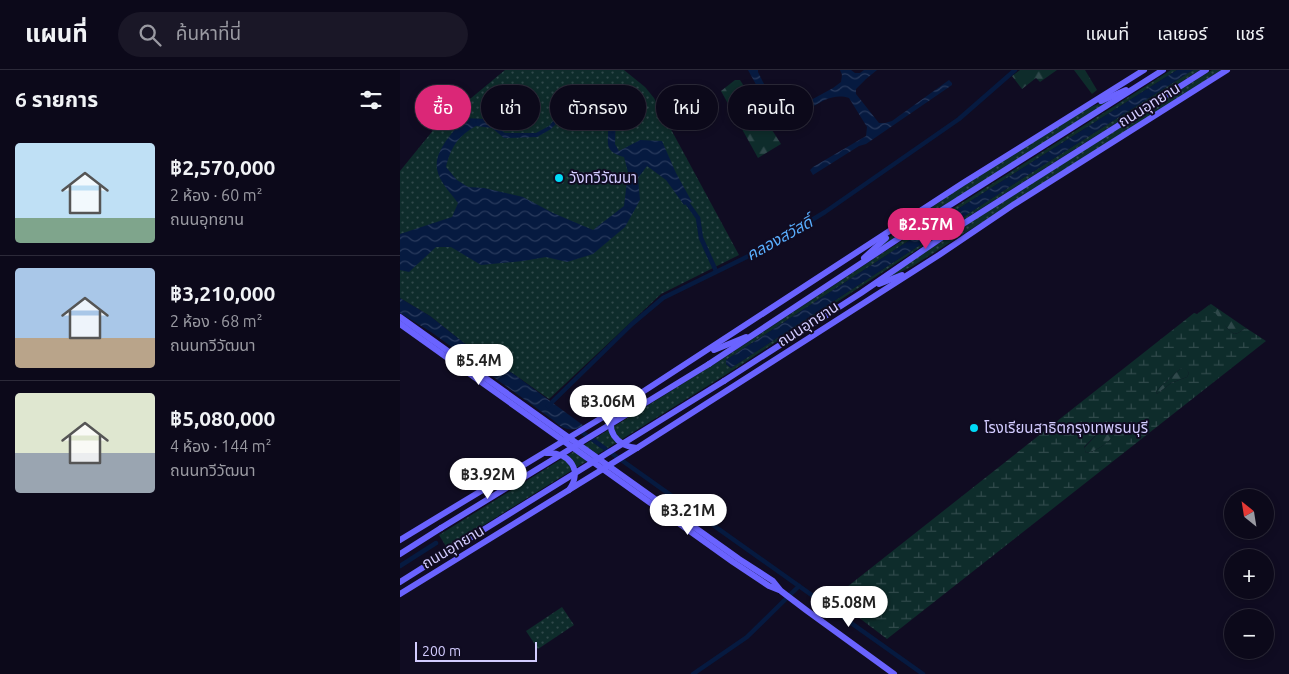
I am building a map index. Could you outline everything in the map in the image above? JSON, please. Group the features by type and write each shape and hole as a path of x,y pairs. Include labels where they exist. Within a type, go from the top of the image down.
{"main road":[{"path":"400,540 618,408 898,226 1144,70"},
{"name":"ถนนอุทยาน","path":"400,554 709,364 856,266 1164,70"},
{"name":"ถนนอุทยาน","path":"400,582 724,381 861,293 944,236 1206,70"},
{"name":"ถนนอุทยาน","path":"400,594 634,450 1013,205 1227,70"},
{"path":"1084,108 1142,84"},
{"path":"856,266 898,226"},
{"path":"861,293 915,270"},
{"path":"400,316 415,331 551,431 570,438 596,462 608,466"},
{"path":"400,324 415,331"},
{"path":"697,358 765,328"},
{"path":"498,391 570,438 728,558 770,586 781,591 894,674"},
{"path":"618,408 611,421 611,430 614,438 634,450"},
{"path":"548,451 554,446 555,440 551,431"},
{"path":"548,451 560,454 570,461 575,474 572,486 568,491"},
{"path":"592,476 596,471 596,462"}],"green space":[{"name":"วังทวีวัฒนา","path":"505,70 624,70 643,85 550,85 550,130 646,130 646,88 656,102 656,130 671,130 739,255 661,294 549,399 464,343 430,316 400,298 400,171 433,130 471,130 471,98 481,90 481,130 540,130 540,85 487,85"},
{"path":"1020,70 1057,70 1040,82 1036,78 1022,89 1012,76"},
{"path":"1074,70 1085,70 1097,90 1092,94"},
{"path":"1171,70 1177,70 939,221 726,360 726,364 731,368 1023,178 1193,70 1200,70 938,236 730,372 447,548 439,535 721,360 878,256"},
{"path":"1212,70 1222,70 913,266 887,277 1003,201"},
{"path":"735,80 740,80 743,85 729,85"},
{"path":"728,86 728,104 721,91"},
{"path":"1109,99 1110,101 880,248 888,238 958,189 1084,110"},
{"path":"743,130 772,130 781,144 758,158"},
{"path":"1211,304 1246,328 1234,334 1217,317 1209,305"},
{"path":"1209,305 1234,334 1246,328 1266,341 887,639 833,598 1194,313 1197,314","holes":["1185,368 1189,373 1187,377 1171,383 1157,394 1156,391 1180,369","1119,421 1121,425 1115,435 1101,447 1086,453 1084,447 1107,424"]},
{"path":"1185,367 1189,373 1187,377 1171,383 1157,394 1156,391 1180,369"},
{"path":"1119,421 1121,425 1115,435 1101,447 1086,453 1084,448 1107,424"},
{"path":"562,607 574,625 538,649 526,631"}],"water":[{"path":"748,70 758,70 764,85 756,85"},
{"path":"840,70 851,70 855,73 860,73 864,70 877,70 856,89 856,94 879,123 892,121 949,80 952,85 866,144 859,146 813,175 810,170 813,167 866,136 867,127 849,98 831,98 813,107 813,99 841,82 842,75"},
{"path":"1177,70 1193,70 731,368 726,364 726,360 939,221"},
{"path":"471,118 481,119 481,127 476,126 471,129"},
{"path":"550,125 550,130 537,137 504,138 494,130 501,130 505,133 536,133"},
{"path":"455,130 470,130 456,143 446,167 457,180 468,187 484,188 523,197 553,213 593,230 624,206 628,172 624,157 611,151 609,147 608,130 615,130 615,144 619,151 640,140 662,141 676,173 692,202 684,205 666,180 647,166 638,178 640,200 625,227 593,254 567,262 546,257 481,265 451,247 436,247 409,272 400,270 400,234 452,217 458,203 440,178 437,169 439,155"},
{"path":"400,298 430,316 464,343 515,375 584,426 568,429 560,426 431,332 400,313"}],"waterway":[{"name":"คลองสวัสดิ์","path":"548,406 632,324 663,298 769,246 825,212 959,119 1015,70"},
{"path":"688,204 698,218 701,238 716,271"},
{"path":"579,430 923,674"},
{"path":"400,566 436,543"},
{"path":"693,674 747,637 799,586"}],"place":[{"name":"วังทวีวัฒนา","path":"559,178"},
{"name":"โรงเรียนสาธิตกรุงเทพธนบุรี","path":"974,428"}]}
